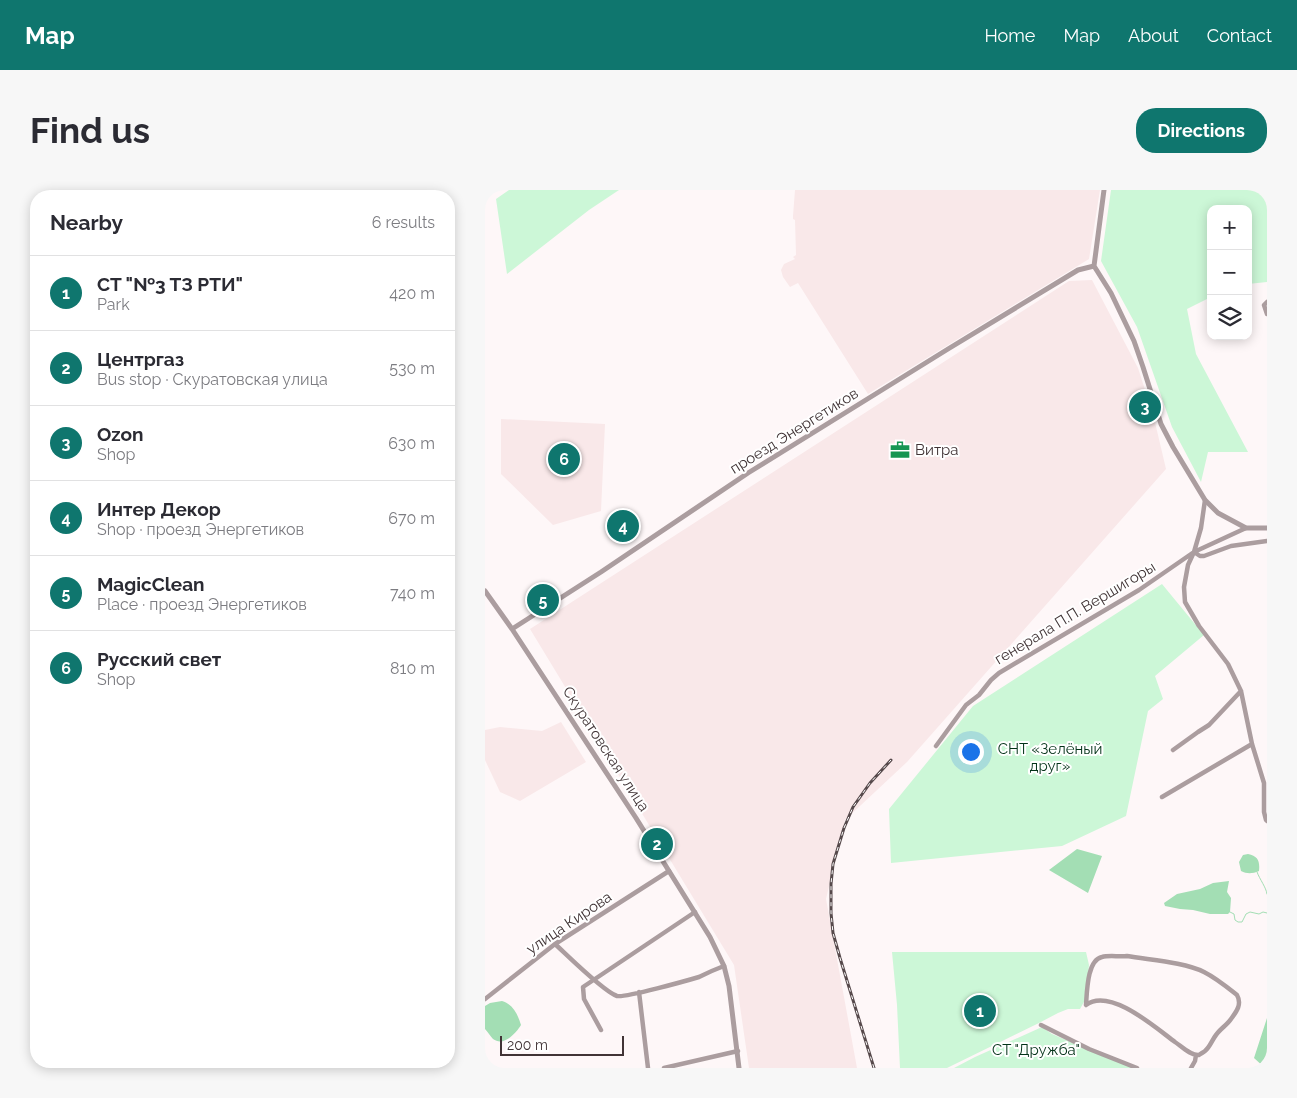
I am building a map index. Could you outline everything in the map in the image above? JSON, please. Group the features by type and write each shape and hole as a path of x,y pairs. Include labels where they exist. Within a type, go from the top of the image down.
{"street":[{"path":"1104,190 1094,266 1111,292 1136,347 1161,424 1205,500 1218,513 1246,528 1267,528"},
{"name":"проезд Энергетиков","path":"512,629 601,572 748,473 1078,270 1094,266"},
{"path":"1265,303 1267,314"},
{"path":"1205,500 1201,528 1188,565 1184,587 1185,602 1199,626 1228,664 1241,691 1251,744 1264,783 1263,812 1267,821"},
{"name":"генерала П.П. Вершигоры","path":"936,746 966,705 979,695 999,673 1139,590 1194,552 1246,528"},
{"path":"1194,552 1204,556 1231,546 1267,541"},
{"name":"Скуратовская улица","path":"485,591 636,818 710,937 724,966 729,986 739,1068"},
{"path":"1173,750 1209,725 1241,691"},
{"path":"1162,797 1251,744"},
{"name":"улица Кирова","path":"485,999 555,944 669,871"},
{"path":"601,1030 583,999 583,988 695,912"},
{"path":"555,944 595,980 617,996 698,977 724,966"},
{"path":"1127,956 1195,968 1206,972 1237,995 1240,1000 1239,1007 1234,1015 1214,1037 1206,1051 1196,1055 1183,1048 1137,1014 1118,1004 1104,1000 1095,1000 1086,1005 1090,970 1094,962 1100,957 1127,956"},
{"path":"639,992 649,1068"},
{"path":"1041,1025 1089,1049 1137,1068"},
{"path":"664,1068 737,1051"},
{"path":"1191,1068 1196,1055"}],"shaded area":[{"path":"795,190 1100,190 1089,259 868,394 798,283 790,287 783,277 781,270 784,264 795,259 793,257 796,255 795,220 793,219"},
{"path":"1092,280 1138,368 1154,418 1166,469 907,762 845,820 826,899 857,1068 749,1068 734,965 530,629 1069,281"},
{"path":"501,419 605,424 601,511 553,525 501,474"},
{"path":"561,722 586,762 520,801 500,792 485,760 485,730 500,727 542,731"},
{"path":"1077,849 1102,856 1088,893 1049,870"},
{"path":"1248,854 1258,860 1259,871 1245,873 1241,871 1239,862 1243,855"},
{"path":"1229,881 1227,892 1231,898 1230,912 1228,914 1210,914 1165,906 1164,903 1177,894 1200,889 1213,883"},
{"path":"502,1001 512,1007 521,1025 509,1038 497,1041 485,1029 485,1006"},
{"path":"1267,1018 1267,1066 1265,1068 1254,1058"}],"green space":[{"path":"509,190 619,190 589,210 507,274 496,199"},
{"path":"1111,190 1267,190 1267,282 1252,284 1252,205 1207,205 1207,299 1187,309 1196,354 1248,452 1208,452 1201,482 1172,427 1137,327 1101,261"},
{"name":"СНТ «Зелёный друг»","path":"1162,584 1204,635 1155,676 1163,699 1148,711 1126,816 1062,846 891,863 889,809 973,706"},
{"path":"892,952 1086,952 1089,965 1085,1000 1080,1009 1068,1009 1058,1013 947,1068 900,1068"},
{"name":"СТ \"Дружба\"","path":"1042,1027 1052,1034 1133,1068 954,1068"}],"waterway":[{"path":"1257,872 1267,894"},
{"path":"1230,912 1234,914 1235,920 1238,922 1242,922 1246,914 1250,912 1267,913"}],"railway":[{"path":"874,1068 833,933 831,884 833,864 844,828 853,807 870,783 891,760"}],"place":[{"name":"Ozon","path":"1145,407"},
{"name":"Витра","path":"900,450"},
{"name":"Русский свет","path":"564,459"},
{"name":"Интер Декор","path":"623,526"},
{"name":"MagicClean","path":"543,600"},
{"name":"Центргаз","path":"657,844"},
{"name":"СТ \"№3 ТЗ РТИ\"","path":"980,1011"}]}
